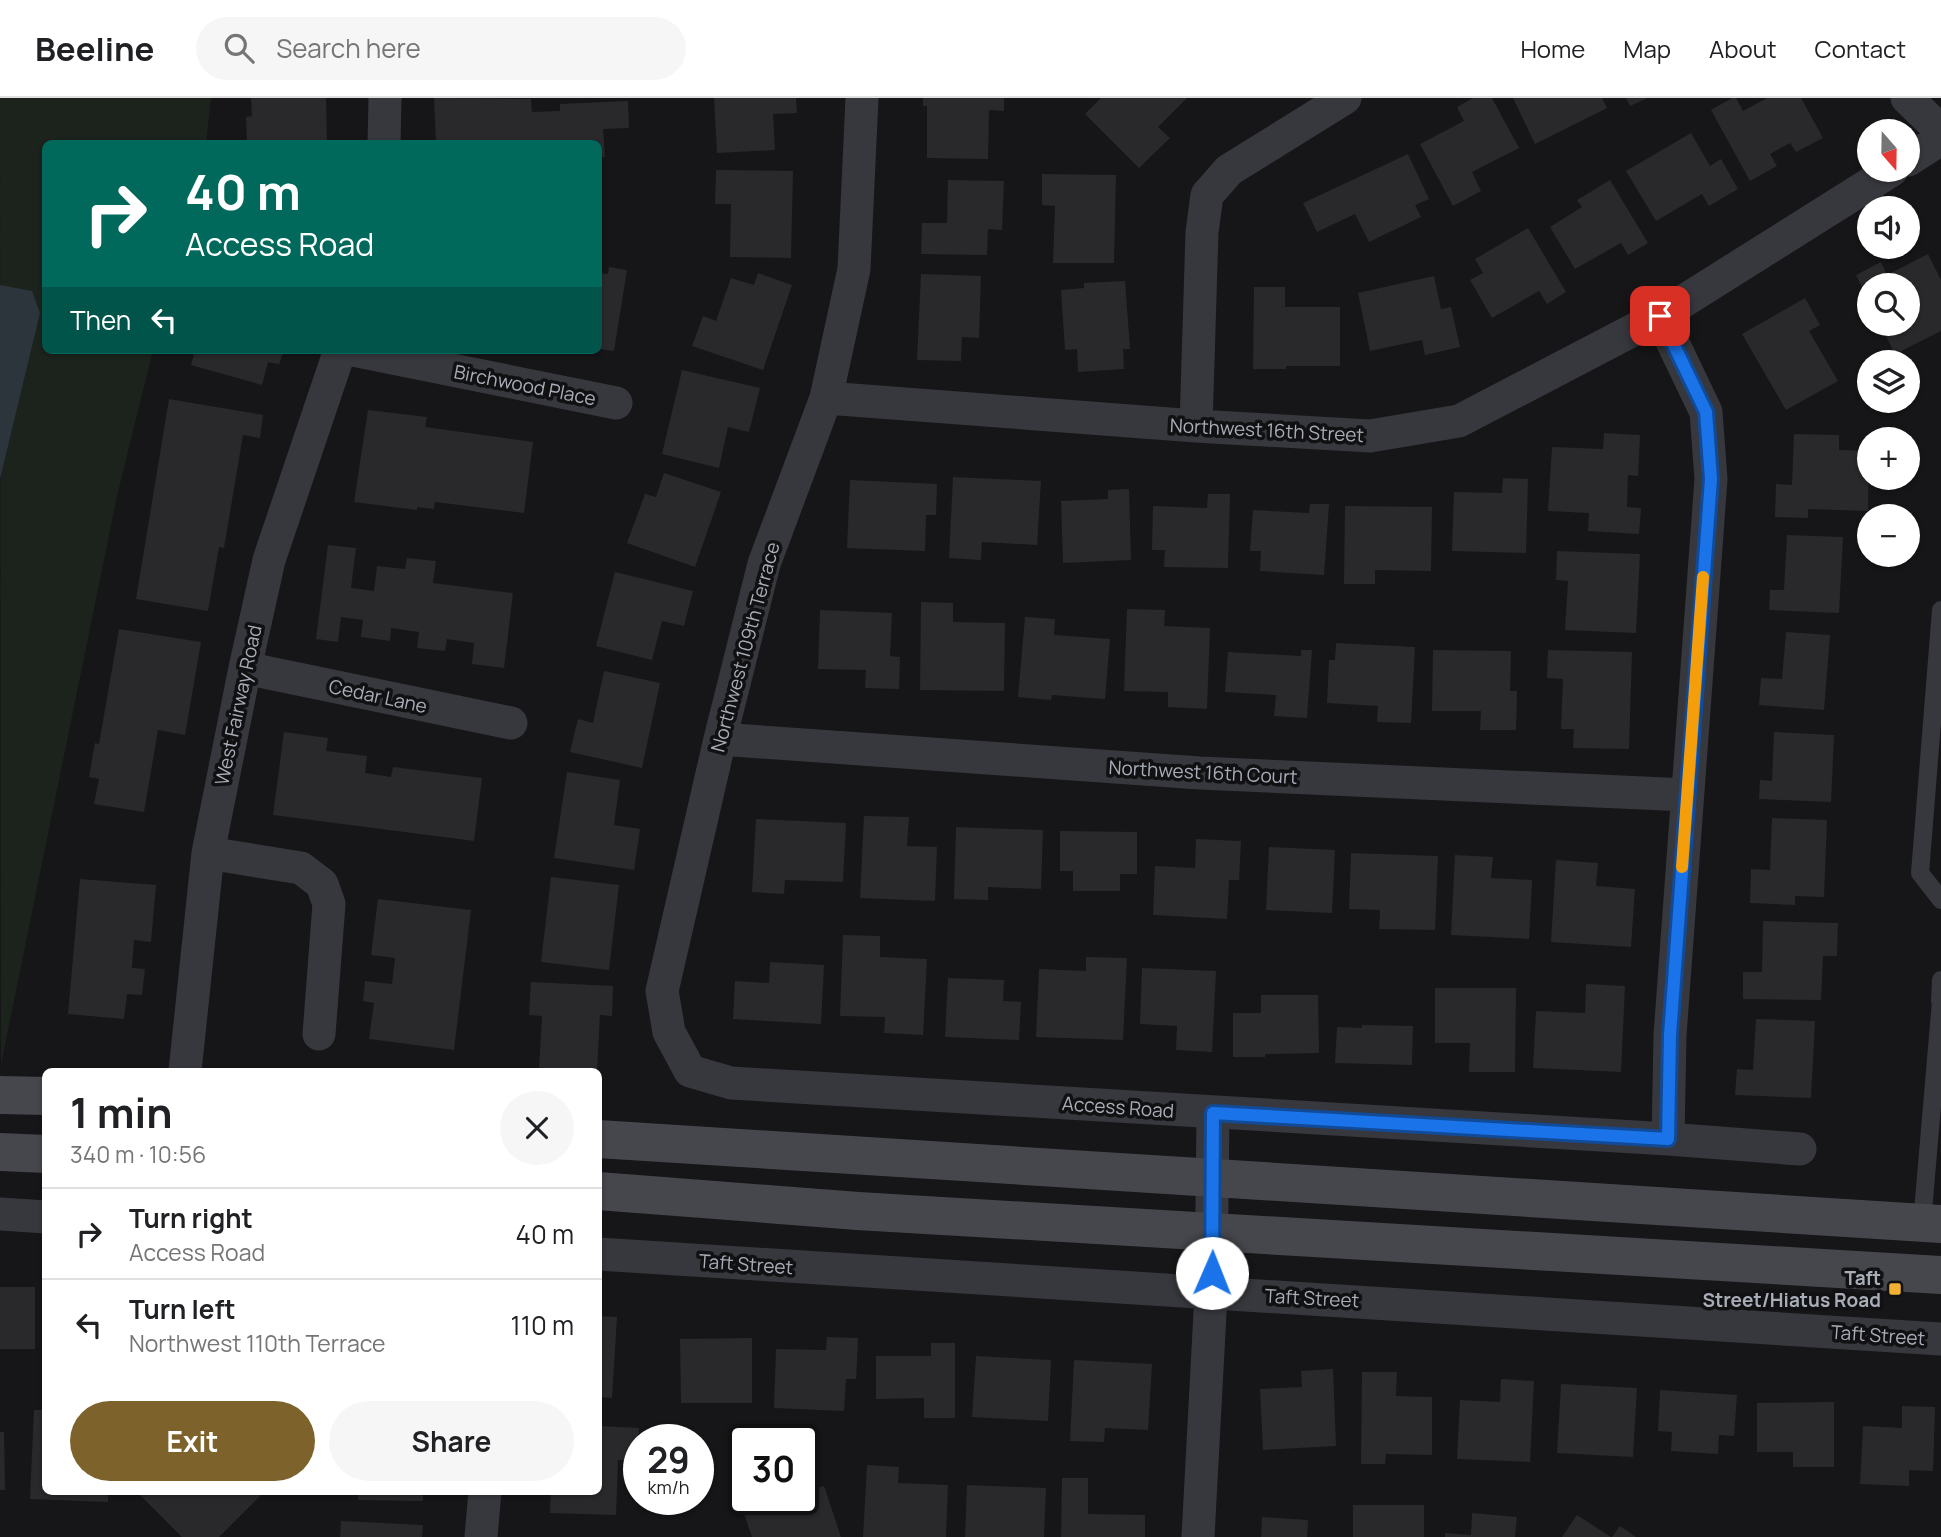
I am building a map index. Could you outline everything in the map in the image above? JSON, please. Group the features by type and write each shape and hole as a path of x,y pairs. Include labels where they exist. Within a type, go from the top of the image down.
{"street":[{"path":"384,140 385,98"},
{"name":"Northwest 109th Terrace","path":"690,1071 668,1032 662,991 720,739 764,564 826,398 854,269 862,98"},
{"path":"1196,426 1202,232 1207,195 1229,170 1345,98"},
{"path":"1907,98 1941,131"},
{"path":"1920,152 1941,139"},
{"name":"Northwest 16th Street","path":"826,398 1196,426 1370,436 1459,421 1660,316 1873,182"},
{"path":"1660,316 1706,412 1711,479 1670,1035 1668,1139"},
{"name":"West Fairway Road","path":"185,1068 208,853 245,668 269,560 339,354"},
{"name":"Birchwood Place","path":"373,354 616,402"},
{"name":"Cedar Lane","path":"245,668 511,723"},
{"name":"Northwest 16th Court","path":"720,739 1200,773 1687,795"},
{"path":"208,853 301,867 322,884 329,904 319,1034"},
{"name":"Access Road","path":"690,1071 731,1083 1668,1139 1800,1150"},
{"path":"0,1095 42,1096"},
{"path":"1198,1537 1211,1294 1213,1113"},
{"path":"602,1139 1932,1223 1929,1275 858,1211 602,1191"},
{"path":"0,1152 42,1154"},
{"path":"0,1214 42,1217"},
{"name":"Taft Street","path":"602,1254 1941,1339"},
{"path":"481,1537 485,1495"}],"lane":[{"path":"1941,610 1920,873 1941,900"},
{"path":"1932,1223 1941,980"}],"shaded area":[{"path":"0,98 211,98 206,140 42,140 42,354 152,354 117,496 1,1064"},
{"path":"0,285 32,291 40,313 0,479"}],"building":[{"path":"251,98 326,98 327,140 247,140 246,117 252,116"},
{"path":"434,98 531,99 532,112 560,111 560,104 628,101 629,128 603,129 605,157 602,157 602,140 436,140"},
{"path":"714,98 796,98 797,113 773,114 775,150 717,153"},
{"path":"923,98 1004,98 1004,111 989,110 988,159 927,158 927,106 923,106"},
{"path":"1101,98 1187,98 1158,127 1170,138 1139,168 1085,114"},
{"path":"1473,98 1492,98 1519,148 1472,172 1481,191 1453,206 1420,144 1464,121 1457,107"},
{"path":"1513,98 1602,98 1607,108 1535,144"},
{"path":"1626,98 1647,98 1630,106"},
{"path":"1736,98 1743,111 1767,98 1801,98 1823,138 1796,152 1790,143 1770,154 1777,166 1750,181 1711,110"},
{"path":"1691,133 1710,166 1721,159 1738,189 1709,206 1702,194 1656,221 1626,171"},
{"path":"1408,154 1429,199 1415,205 1421,217 1369,242 1355,214 1317,232 1303,203"},
{"path":"716,170 793,171 791,258 730,257 731,204 715,204"},
{"path":"1042,174 1116,175 1114,263 1053,263 1055,206 1042,205"},
{"path":"948,180 1004,181 1002,230 988,229 987,255 921,254 922,223 947,223"},
{"path":"1610,180 1648,243 1628,255 1621,243 1575,269 1550,227 1582,207 1577,200"},
{"path":"1528,228 1566,292 1547,304 1539,291 1492,318 1470,280 1483,273 1475,259"},
{"path":"1928,254 1941,280 1941,331 1903,350 1893,350 1886,336 1920,336 1920,273 1891,273"},
{"path":"1881,262 1886,273 1860,273"},
{"path":"609,267 627,270 614,351 602,350 602,273 608,274"},
{"path":"758,273 792,285 763,370 692,346 703,316 716,321 731,278 754,285"},
{"path":"921,274 981,276 979,338 962,337 961,361 917,360"},
{"path":"1434,276 1441,309 1451,307 1460,347 1425,355 1422,340 1370,351 1358,293"},
{"path":"1125,281 1130,349 1123,349 1124,369 1078,372 1077,349 1065,350 1061,290 1084,288 1084,283"},
{"path":"1254,287 1285,287 1285,307 1340,307 1340,366 1253,369"},
{"path":"1805,298 1820,325 1809,331 1838,381 1786,410 1742,334"},
{"path":"194,354 283,354 279,364 268,362 262,385 191,365"},
{"path":"682,370 760,388 749,432 728,427 719,468 662,454"},
{"path":"169,399 263,415 260,438 243,435 224,548 219,547 208,611 136,599"},
{"path":"368,410 427,417 425,427 533,442 524,513 435,502 434,509 417,507 417,510 354,502"},
{"path":"1604,433 1640,435 1638,476 1628,475 1627,507 1641,508 1639,534 1588,531 1589,513 1548,511 1552,447 1603,449"},
{"path":"1794,434 1839,435 1839,450 1857,451 1857,490 1868,490 1868,504 1857,504 1857,511 1808,509 1808,518 1775,517 1776,484 1792,485"},
{"path":"664,473 721,492 695,567 627,543 645,494 656,497"},
{"path":"953,477 1041,481 1037,545 982,542 981,560 949,558"},
{"path":"1503,478 1528,479 1526,553 1452,551 1454,492 1502,493"},
{"path":"850,480 937,484 936,515 926,515 925,551 847,548"},
{"path":"1129,489 1131,560 1063,563 1061,501 1108,499 1108,490"},
{"path":"1208,494 1230,494 1228,568 1164,567 1165,550 1152,550 1153,506 1207,508"},
{"path":"1310,504 1329,504 1324,575 1260,571 1261,551 1250,551 1253,510 1309,513"},
{"path":"1345,506 1432,507 1431,571 1375,570 1375,584 1344,584"},
{"path":"1787,535 1843,537 1839,613 1769,610 1770,590 1784,590"},
{"path":"328,545 356,548 351,588 374,591 377,566 405,569 407,558 436,561 433,583 513,593 504,668 472,664 474,643 447,639 445,651 417,648 419,632 391,628 390,641 361,637 363,620 341,617 338,642 316,639"},
{"path":"1557,551 1640,554 1636,633 1565,630 1568,581 1556,580"},
{"path":"615,572 693,591 684,626 662,621 652,660 596,646"},
{"path":"921,602 953,603 953,622 1005,623 1004,691 920,690"},
{"path":"1127,609 1165,610 1164,626 1210,628 1207,709 1168,707 1168,692 1124,691"},
{"path":"820,610 892,613 890,656 900,657 899,689 865,688 866,670 818,669"},
{"path":"1025,617 1055,619 1054,635 1110,639 1105,699 1052,695 1051,700 1018,697"},
{"path":"119,629 201,642 185,735 158,730 144,812 94,804 99,779 89,777 95,743 99,744"},
{"path":"1786,632 1830,635 1824,710 1759,705 1761,678 1782,679"},
{"path":"1336,643 1415,647 1411,723 1377,722 1378,706 1327,703 1329,660 1335,660"},
{"path":"1301,650 1312,650 1307,718 1274,716 1276,695 1225,692 1228,652 1301,656"},
{"path":"1433,650 1511,651 1510,691 1517,691 1516,730 1480,730 1481,711 1432,711"},
{"path":"1548,650 1632,652 1629,749 1573,748 1574,729 1561,729 1563,679 1547,678"},
{"path":"604,671 660,683 642,768 570,752 578,719 593,723"},
{"path":"284,732 328,738 326,751 367,756 365,773 391,777 393,767 482,778 474,841 273,815"},
{"path":"1774,732 1834,735 1831,802 1759,799 1760,780 1772,781"},
{"path":"567,772 620,780 614,825 640,829 634,870 554,858"},
{"path":"864,816 909,817 907,846 937,847 935,901 860,898"},
{"path":"1772,818 1827,820 1824,897 1795,896 1795,905 1750,903 1751,869 1770,870"},
{"path":"756,819 846,823 843,882 785,880 784,894 752,892"},
{"path":"956,827 1043,830 1041,889 988,887 988,900 954,899"},
{"path":"1060,831 1137,832 1137,874 1120,874 1120,891 1073,891 1073,871 1060,871"},
{"path":"1196,839 1241,841 1239,880 1229,880 1227,919 1153,915 1155,866 1195,868"},
{"path":"1269,847 1335,850 1332,913 1266,910"},
{"path":"1351,853 1438,856 1435,930 1379,929 1380,910 1349,909"},
{"path":"1455,855 1493,857 1491,878 1532,880 1529,939 1451,935"},
{"path":"1556,860 1598,863 1596,886 1635,889 1631,947 1551,942"},
{"path":"551,877 619,885 609,970 541,962"},
{"path":"80,879 156,885 151,942 134,940 132,968 145,969 142,995 127,994 124,1019 68,1014"},
{"path":"378,899 471,910 454,1050 369,1039 374,1003 363,1001 365,981 392,984 395,958 371,955"},
{"path":"1763,921 1838,923 1837,956 1823,956 1821,1000 1743,999 1743,972 1762,972"},
{"path":"843,935 880,936 880,957 927,959 923,1035 884,1033 885,1017 840,1016"},
{"path":"1086,957 1127,958 1123,1040 1036,1037 1039,969 1086,971"},
{"path":"770,962 824,965 821,1024 733,1019 735,981 769,983"},
{"path":"1142,968 1216,971 1212,1052 1176,1050 1177,1026 1140,1024"},
{"path":"948,978 1004,980 1003,1001 1021,1002 1019,1040 945,1037"},
{"path":"531,982 613,986 612,1016 600,1015 597,1068 539,1068 542,1016 529,1015"},
{"path":"1586,984 1625,986 1621,1072 1533,1068 1536,1011 1585,1013"},
{"path":"1435,988 1516,988 1515,1072 1469,1072 1470,1043 1435,1043"},
{"path":"1261,995 1318,995 1319,1053 1233,1057 1233,1013 1261,1013"},
{"path":"1756,1019 1815,1021 1811,1098 1735,1095 1737,1069 1753,1070"},
{"path":"1362,1025 1413,1026 1412,1065 1335,1063 1337,1027 1362,1028"},
{"path":"0,1287 35,1287 35,1349 0,1349"},
{"path":"602,1316 617,1317 612,1398 602,1397"},
{"path":"827,1337 858,1338 856,1379 846,1379 844,1411 774,1408 776,1349 826,1350"},
{"path":"752,1338 752,1403 681,1403 680,1339"},
{"path":"931,1343 955,1343 955,1418 924,1418 924,1398 876,1399 876,1356 931,1356"},
{"path":"976,1356 1051,1360 1048,1421 972,1417"},
{"path":"1074,1360 1152,1364 1148,1430 1105,1428 1104,1442 1070,1441"},
{"path":"1333,1369 1336,1446 1263,1450 1260,1389 1302,1387 1301,1371"},
{"path":"1362,1372 1397,1372 1396,1396 1432,1397 1432,1455 1386,1454 1385,1464 1361,1464"},
{"path":"1501,1379 1534,1381 1530,1462 1457,1459 1460,1400 1500,1402"},
{"path":"1561,1384 1637,1388 1633,1457 1557,1453"},
{"path":"1660,1390 1737,1395 1734,1436 1719,1435 1718,1454 1671,1451 1672,1432 1658,1431"},
{"path":"1834,1402 1834,1467 1793,1467 1793,1452 1757,1452 1757,1403"},
{"path":"1902,1406 1935,1407 1933,1471 1909,1470 1909,1486 1860,1484 1863,1426 1902,1428"},
{"path":"34,1410 42,1410 42,1495 108,1495 108,1502 30,1499"},
{"path":"602,1426 623,1427 623,1460 618,1460 616,1515 550,1513 551,1495 602,1495"},
{"path":"0,1432 4,1432 5,1490 0,1490"},
{"path":"867,1465 899,1467 898,1483 948,1485 946,1537 863,1537"},
{"path":"1062,1478 1088,1478 1088,1514 1145,1515 1145,1537 1061,1537"},
{"path":"967,1485 1046,1488 1044,1537 965,1537"},
{"path":"824,1486 841,1537 752,1537 744,1515 819,1515 819,1488"},
{"path":"140,1495 261,1495 219,1537 182,1537"},
{"path":"358,1495 423,1495 423,1501 358,1500"},
{"path":"1353,1505 1424,1505 1424,1537 1353,1537"},
{"path":"1472,1513 1517,1517 1515,1537 1445,1537 1445,1533 1471,1535"},
{"path":"1577,1515 1611,1537 1562,1537"},
{"path":"1262,1517 1308,1520 1307,1537 1261,1537"},
{"path":"341,1521 423,1525 422,1537 340,1537"},
{"path":"1620,1526 1636,1537 1612,1537"}],"slow traffic":[{"path":"1682,867 1703,577"}],"place":[{"name":"Taft Street/Hiatus Road","path":"1895,1289"}],"route":[{"path":"1212,1273 1213,1113 1668,1139 1670,1035 1711,479 1706,412 1660,316"}]}
